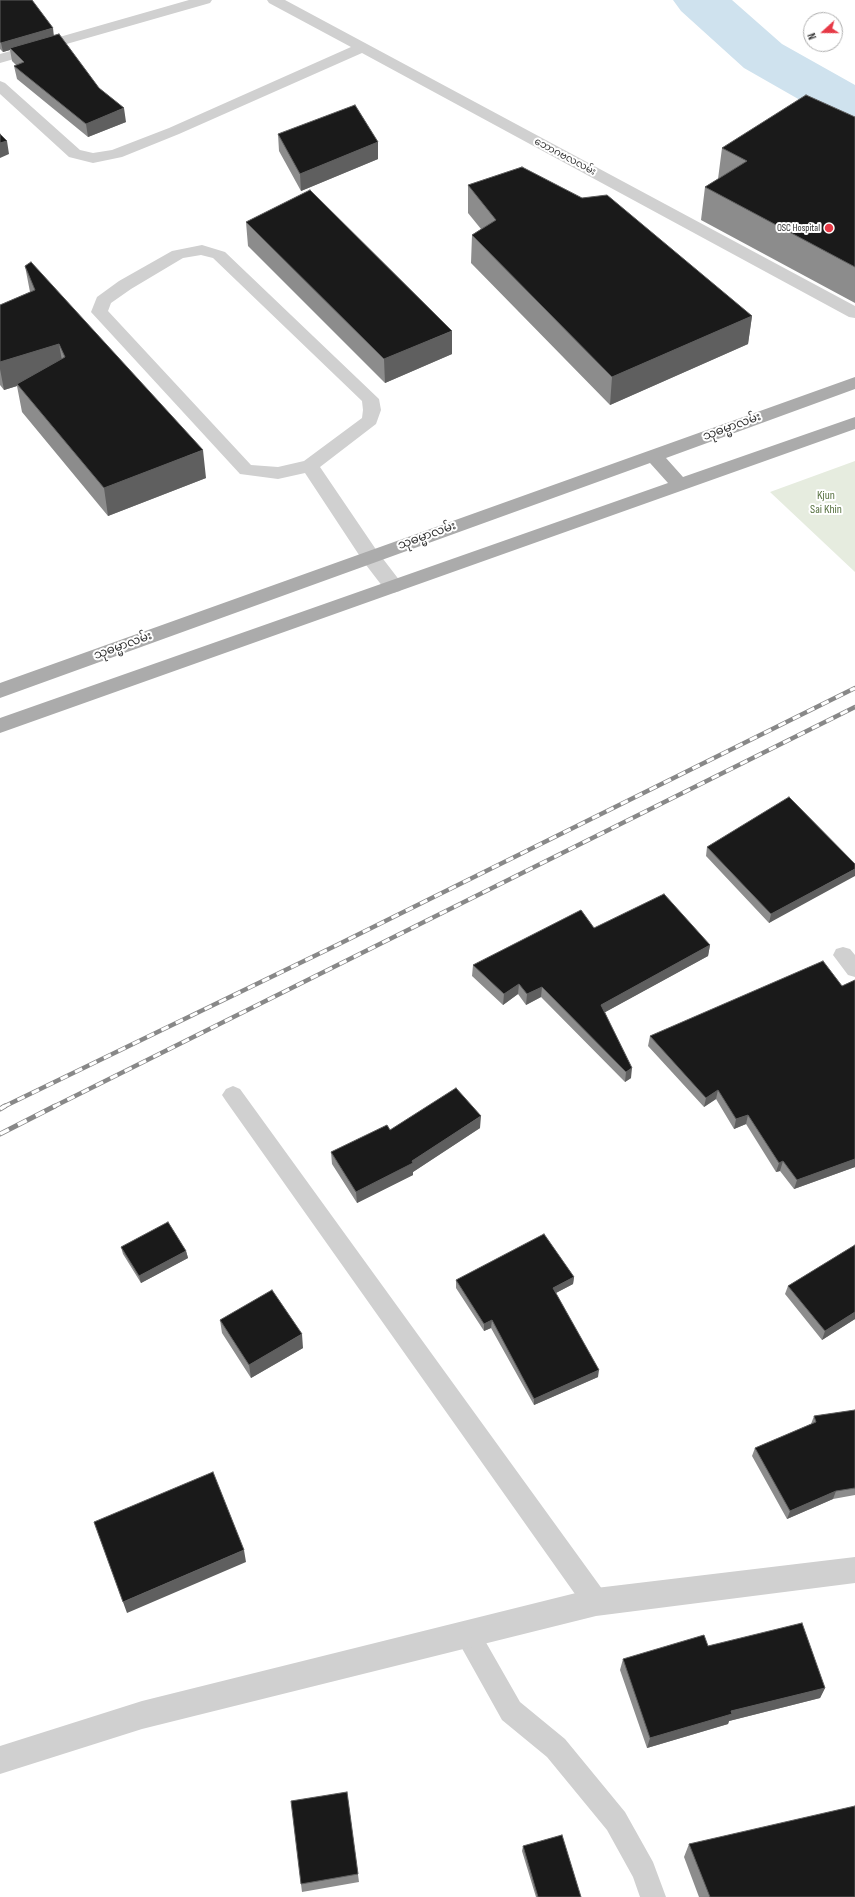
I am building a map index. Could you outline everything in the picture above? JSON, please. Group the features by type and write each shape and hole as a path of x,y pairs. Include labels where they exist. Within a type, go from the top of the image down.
{"main road":[{"name":"သုဓမ္မာလမ်း","path":"0,691 370,556 855,383"},
{"path":"0,726 855,423"},
{"path":"653,455 680,485"}],"street":[{"path":"0,59 205,0"},
{"name":"ဘောဂဗလလမ်း","path":"274,0 855,313"},
{"path":"0,86 75,154 94,158 116,154 174,131 362,48"},
{"path":"202,250 219,255 370,399 372,410 370,420 310,466 278,473 246,470 99,312 103,301 125,285 178,254 202,250"},
{"path":"310,466 370,556 393,586"},
{"path":"0,1760 142,1716 596,1602 855,1570"}],"lane":[{"path":"233,1095 596,1602"},
{"path":"467,1634 510,1711 556,1748 616,1821 644,1871 653,1897"}],"green space":[{"name":"Kjun Sai Khin","path":"855,461 855,572 770,492"}],"building":[{"path":"0,0 32,0 53,28 1,43"},
{"path":"59,34 99,88 124,108 86,124 14,66 24,62 10,48"},
{"path":"806,95 855,117 855,267 705,187 747,161 722,148"},
{"path":"355,105 378,142 300,174 278,134"},
{"path":"0,134 7,141 0,143"},
{"path":"522,167 582,198 607,195 752,316 612,377 472,235 496,220 468,185"},
{"path":"310,190 452,331 384,359 246,222"},
{"path":"31,262 203,450 104,488 17,384 65,357 59,344 0,362 0,305 35,290 25,266"},
{"path":"789,797 855,864 855,869 771,914 707,847"},
{"path":"664,894 710,945 601,1005 632,1068 626,1072 542,987 527,994 519,984 504,994 473,965 581,910 594,928"},
{"path":"823,961 842,986 855,980 855,1159 797,1180 783,1161 779,1163 748,1115 736,1119 718,1090 706,1098 650,1036"},
{"path":"456,1088 481,1116 412,1161 413,1163 356,1192 331,1152 387,1125 390,1130"},
{"path":"168,1222 186,1251 139,1276 121,1247"},
{"path":"544,1234 574,1277 553,1288 599,1370 534,1399 492,1320 484,1324 456,1280"},
{"path":"855,1245 855,1312 825,1331 788,1286"},
{"path":"272,1290 302,1334 249,1365 220,1320"},
{"path":"855,1410 855,1488 836,1491 790,1511 755,1448 816,1422 814,1416"},
{"path":"213,1472 244,1550 123,1602 94,1522"},
{"path":"802,1623 825,1688 731,1711 732,1714 650,1738 623,1659 704,1635 708,1646"},
{"path":"347,1792 358,1874 301,1884 291,1801"},
{"path":"855,1806 855,1897 710,1897 689,1844"},
{"path":"562,1835 581,1897 538,1897 523,1846"}],"waterway":[{"path":"700,0 763,56 855,108"}],"railway":[{"path":"5,1106 337,945 855,688"},
{"path":"55,1106 855,707"},
{"path":"0,1109 5,1106"},
{"path":"0,1134 55,1106"}],"place":[{"name":"OSC Hospital","path":"829,228"}]}
